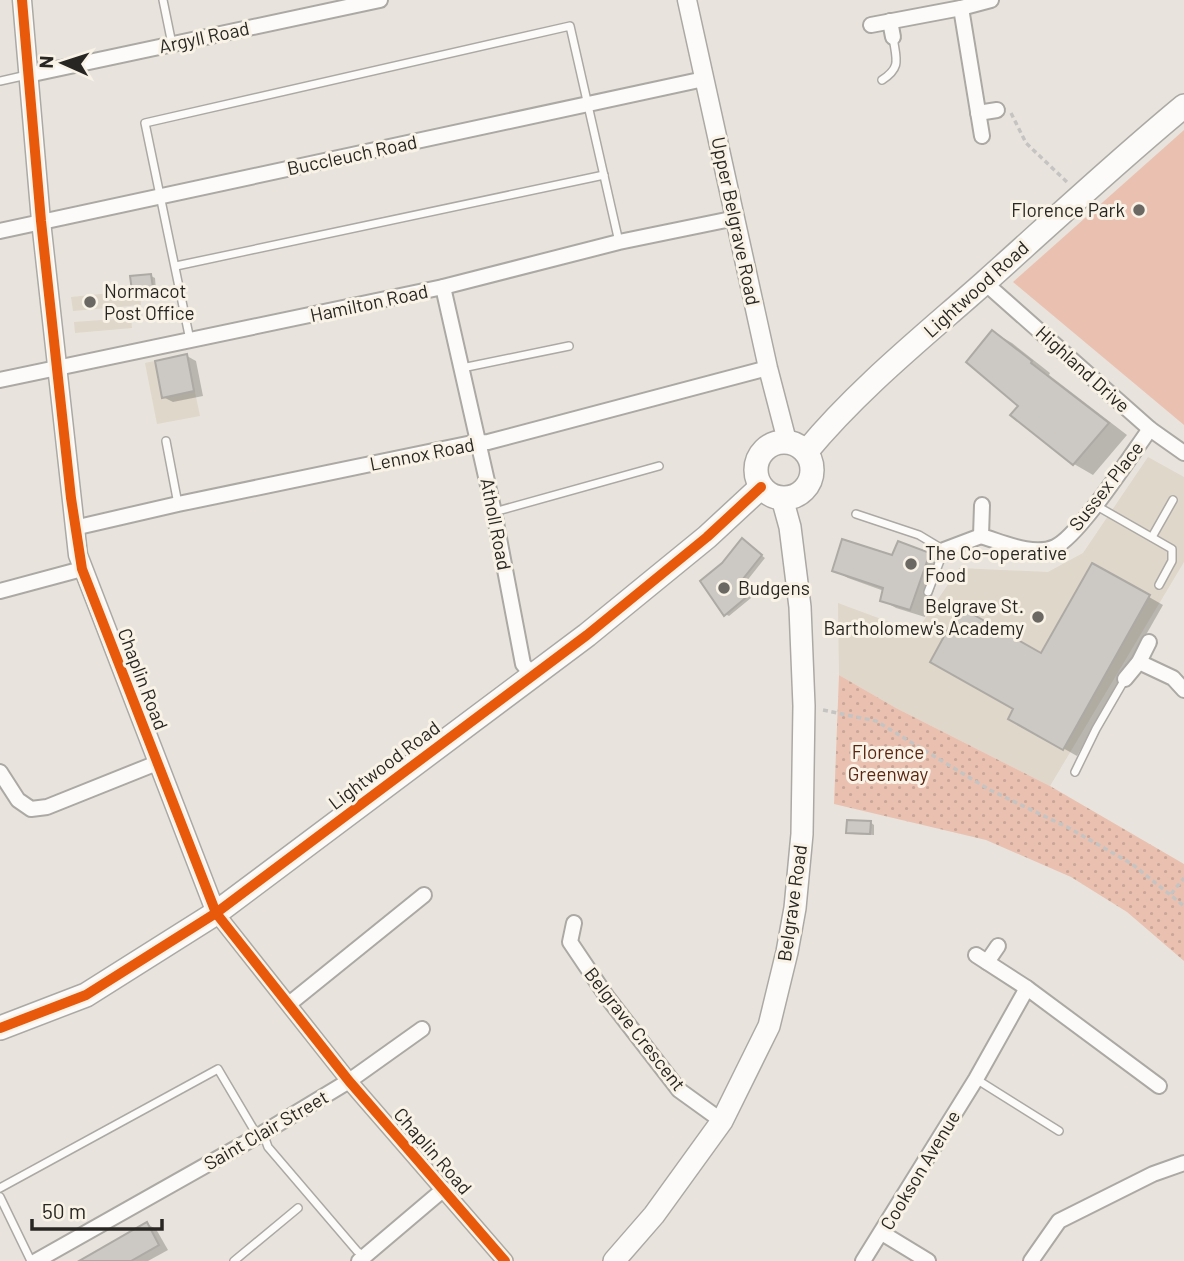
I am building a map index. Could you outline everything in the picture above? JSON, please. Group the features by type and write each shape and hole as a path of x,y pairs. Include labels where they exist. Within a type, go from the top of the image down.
{"main road":[{"name":"Lightwood Road","path":"796,447 822,432 893,363 1184,106"},
{"path":"771,444 796,447 812,469 808,485 793,496 772,493 756,474 762,450 771,444"},
{"name":"Lightwood Road","path":"0,1028 86,995 216,913 533,676 706,537 772,493"},
{"name":"Belgrave Road","path":"614,1261 654,1215 722,1122 769,1026 787,952 795,908 802,834 804,706 800,607 790,527 772,493"}],"street":[{"name":"Chaplin Road","path":"22,0 41,221 74,528 82,569 216,913 349,1081 505,1261"},
{"name":"Argyll Road","path":"29,75 380,0"},
{"name":"Upper Belgrave Road","path":"687,0 768,368 796,447"},
{"path":"871,25 991,0"},
{"path":"961,8 982,136"},
{"path":"890,21 893,37"},
{"name":"Buccleuch Road","path":"0,231 704,79"},
{"path":"978,113 997,110"},
{"name":"Hamilton Road","path":"0,380 443,287 619,242 736,218"},
{"name":"Highland Drive","path":"984,282 1150,429 1184,453"},
{"name":"Atholl Road","path":"443,287 494,512 523,664 533,676"},
{"name":"Lennox Road","path":"74,528 479,442 768,368"},
{"name":"Sussex Place","path":"981,536 1029,550 1054,547 1078,527 1150,429"},
{"path":"944,550 981,536 982,505"},
{"path":"0,591 82,569"},
{"path":"1125,679 1139,662 1149,642"},
{"path":"1139,662 1172,678 1184,690"},
{"path":"0,772 18,800 31,809 47,807 157,763"},
{"path":"289,1004 424,895"},
{"name":"Belgrave Crescent","path":"574,923 570,942 607,997 679,1090 722,1122"},
{"path":"998,946 981,959 1027,988 1160,1086"},
{"name":"Cookson Avenue","path":"863,1261 976,1079 1027,988"},
{"name":"Saint Clair Street","path":"34,1261 59,1255 349,1081 422,1029"},
{"path":"1031,1261 1059,1221 1153,1174 1184,1163"},
{"path":"364,1259 443,1189"},
{"path":"882,1233 928,1261"}],"lane":[{"path":"163,0 172,44"},
{"path":"190,340 145,123 570,26 619,242"},
{"path":"882,80 894,73 897,63 893,37"},
{"path":"0,81 29,75"},
{"path":"176,266 604,175"},
{"path":"462,368 569,346"},
{"path":"166,441 178,504"},
{"path":"494,512 659,466"},
{"path":"1152,537 1173,500"},
{"path":"1094,504 1172,549 1172,561 1159,585"},
{"path":"856,514 919,536 944,550 928,592"},
{"path":"1075,772 1125,679"},
{"path":"0,1188 218,1069 268,1147 364,1259"},
{"path":"976,1079 1059,1131"},
{"path":"0,1197 34,1261"},
{"path":"234,1261 298,1208"}],"path":[{"path":"997,110 1010,110 1026,144 1081,195"},
{"path":"804,706 876,721 990,790 1069,828 1132,864 1184,906"},
{"path":"1171,894 1184,878"}],"shaded area":[{"path":"140,290 141,305 73,311 71,297"},
{"path":"131,318 132,328 75,333 74,322"},
{"path":"187,354 200,416 157,424 145,363"},
{"name":"Belgrave St. Bartholomew's Academy","path":"1148,457 1184,477 1184,562 1050,786 896,708 839,675 838,603 916,632 959,568 1048,572 1083,553"}],"green space":[{"name":"Florence Park","path":"1184,130 1184,425 1013,282"},
{"name":"Florence Greenway","path":"839,675 896,708 1050,786 1184,864 1184,961 1127,912 1071,877 986,840 834,804"}],"building":[{"path":"151,274 153,288 132,291 130,276"},
{"path":"992,330 1109,423 1073,465 1010,415 1018,406 966,362"},
{"path":"187,354 194,391 162,398 155,361"},
{"path":"742,538 762,555 739,584 749,595 724,616 700,581 722,563"},
{"path":"842,539 892,555 898,541 930,553 910,610 880,601 883,588 832,571"},
{"path":"1092,563 1150,595 1063,750 1008,719 1013,709 930,662 960,607 1041,653"},
{"path":"847,820 871,821 870,834 846,833"},
{"path":"147,1222 159,1245 131,1261 79,1261"}],"cycle path":[{"path":"22,0 41,221 71,498 82,569 216,913 349,1081 505,1261"},
{"path":"0,1028 86,995 216,913 587,635 707,537 761,487"}],"place":[{"name":"Florence Park","path":"1139,210"},
{"name":"Normacot Post Office","path":"90,302"},
{"name":"The Co-operative Food","path":"911,564"},
{"name":"Budgens","path":"724,588"},
{"name":"Belgrave St. Bartholomew's Academy","path":"1038,617"}]}
